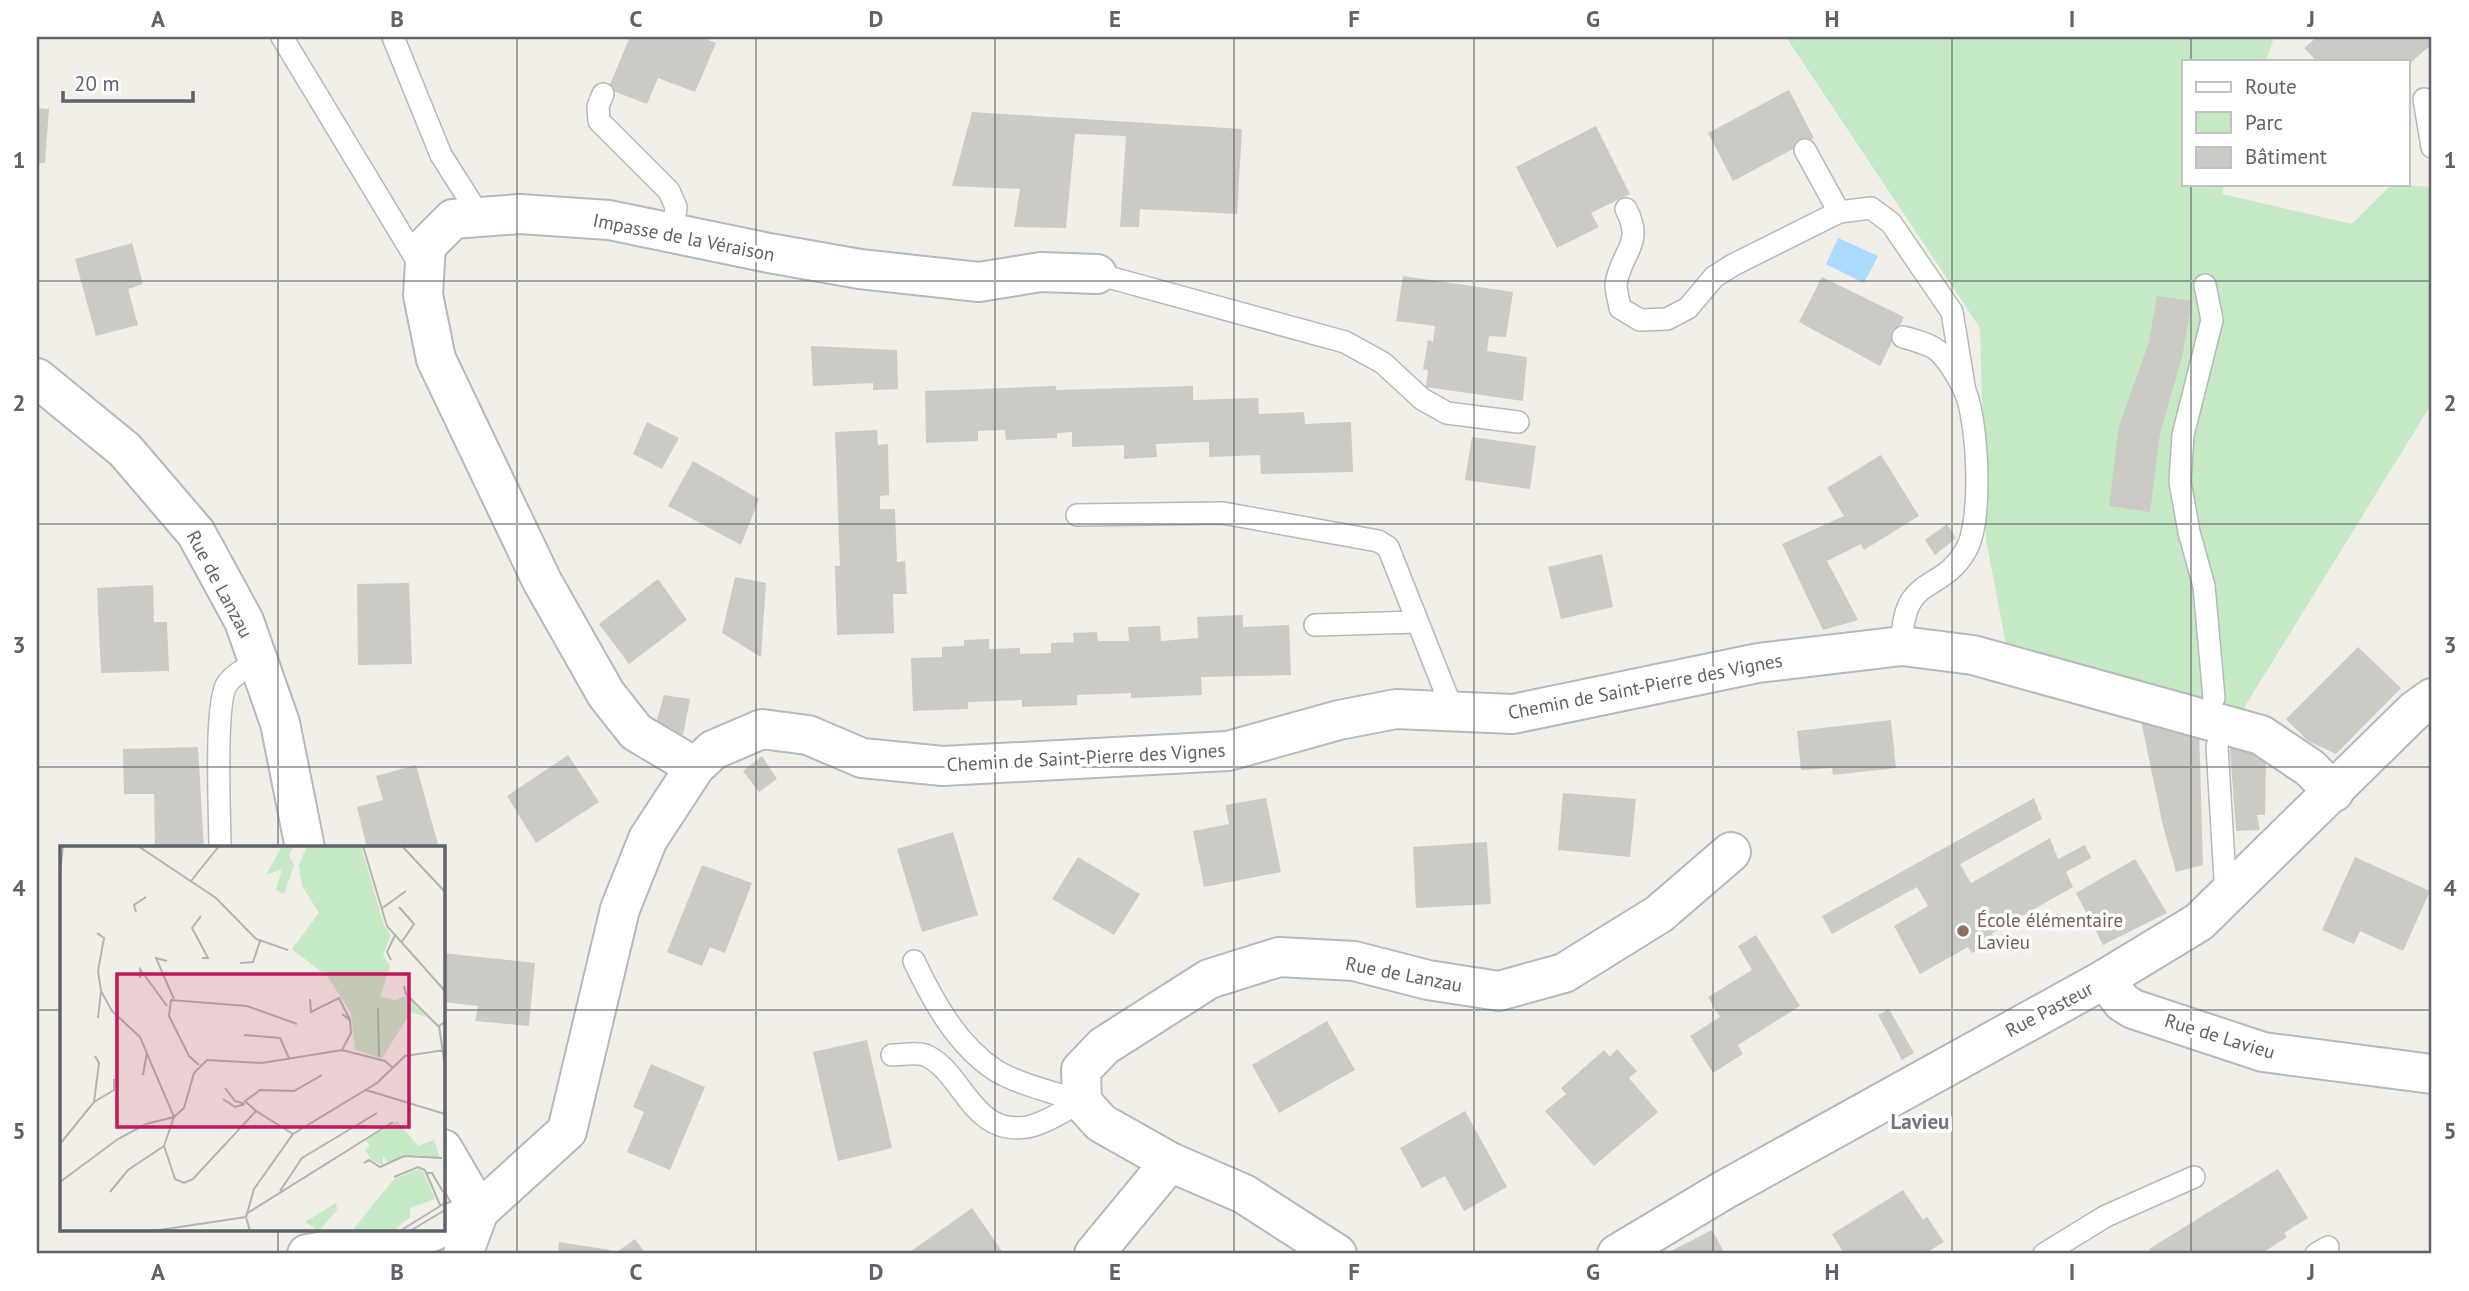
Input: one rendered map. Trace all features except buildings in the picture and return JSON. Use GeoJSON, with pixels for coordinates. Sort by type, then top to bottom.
{"type":"FeatureCollection","features":[{"type":"Feature","properties":{"kind":"street","name":"Impasse de la Véraison"},"geometry":{"type":"LineString","coordinates":[[695,767],[636,732],[606,694],[542,581],[436,359],[423,295],[426,246],[453,219],[520,214],[609,219],[847,267],[979,282],[1041,272],[1097,274]]}},
{"type":"Feature","properties":{"kind":"street","name":"Rue de Lanzau"},"geometry":{"type":"LineString","coordinates":[[37,377],[125,450],[196,533],[244,621],[279,723],[305,846]]}},
{"type":"Feature","properties":{"kind":"street","name":"Chemin de Saint-Pierre des Vignes"},"geometry":{"type":"LineString","coordinates":[[444,1227],[479,1211],[567,1131],[621,909],[648,839],[695,767],[713,750],[762,729],[808,735],[862,758],[943,766],[1228,751],[1339,720],[1396,709],[1513,714],[1758,663],[1902,646],[1973,655],[2261,735],[2310,768],[2334,792]]}},
{"type":"Feature","properties":{"kind":"street","name":"Rue Pasteur"},"geometry":{"type":"LineString","coordinates":[[1617,1254],[1724,1190],[2105,979],[2199,922],[2414,711],[2432,698]]}},
{"type":"Feature","properties":{"kind":"street","name":"Rue de Lanzau"},"geometry":{"type":"LineString","coordinates":[[1082,1102],[1081,1070],[1104,1046],[1209,979],[1279,957],[1354,961],[1428,980],[1499,991],[1564,973],[1659,914],[1731,852]]}},
{"type":"Feature","properties":{"kind":"street","name":"Rue de Lavieu"},"geometry":{"type":"LineString","coordinates":[[2105,979],[2122,1002],[2133,1009],[2263,1052],[2432,1074]]}},
{"type":"Feature","properties":{"kind":"street"},"geometry":{"type":"LineString","coordinates":[[1082,1102],[1101,1123],[1170,1162],[1244,1194],[1337,1254]]}},
{"type":"Feature","properties":{"kind":"street"},"geometry":{"type":"LineString","coordinates":[[444,1151],[479,1211],[464,1254]]}},
{"type":"Feature","properties":{"kind":"street"},"geometry":{"type":"LineString","coordinates":[[1094,1254],[1170,1162]]}},
{"type":"Feature","properties":{"kind":"street"},"geometry":{"type":"LineString","coordinates":[[307,1254],[431,1232]]}},
{"type":"Feature","properties":{"kind":"lane"},"geometry":{"type":"LineString","coordinates":[[282,37],[424,272]]}},
{"type":"Feature","properties":{"kind":"lane"},"geometry":{"type":"LineString","coordinates":[[393,37],[441,155],[479,215]]}},
{"type":"Feature","properties":{"kind":"lane"},"geometry":{"type":"LineString","coordinates":[[603,94],[598,106],[599,121],[669,191],[676,206],[673,231]]}},
{"type":"Feature","properties":{"kind":"lane"},"geometry":{"type":"LineString","coordinates":[[2424,99],[2432,147]]}},
{"type":"Feature","properties":{"kind":"lane"},"geometry":{"type":"LineString","coordinates":[[1805,150],[1839,212]]}},
{"type":"Feature","properties":{"kind":"lane"},"geometry":{"type":"LineString","coordinates":[[1626,209],[1635,226],[1633,242],[1616,285],[1620,308],[1640,320],[1667,319],[1688,308],[1714,277],[1839,212],[1871,208],[1891,223],[1952,312],[1976,453],[1974,529],[1966,550],[1956,562],[1913,596],[1902,618],[1902,646]]}},
{"type":"Feature","properties":{"kind":"lane"},"geometry":{"type":"LineString","coordinates":[[1097,274],[1345,342],[1383,363],[1422,399],[1447,413],[1518,422]]}},
{"type":"Feature","properties":{"kind":"lane"},"geometry":{"type":"LineString","coordinates":[[2205,285],[2212,320],[2183,435],[2180,482],[2189,531],[2204,586],[2214,698]]}},
{"type":"Feature","properties":{"kind":"lane"},"geometry":{"type":"LineString","coordinates":[[1903,337],[1937,349],[1965,392]]}},
{"type":"Feature","properties":{"kind":"lane"},"geometry":{"type":"LineString","coordinates":[[1077,515],[1223,513],[1378,541],[1388,547],[1453,711]]}},
{"type":"Feature","properties":{"kind":"lane"},"geometry":{"type":"LineString","coordinates":[[1315,625],[1417,622]]}},
{"type":"Feature","properties":{"kind":"lane"},"geometry":{"type":"LineString","coordinates":[[220,846],[219,750],[225,687],[235,675],[258,662]]}},
{"type":"Feature","properties":{"kind":"lane"},"geometry":{"type":"LineString","coordinates":[[2217,746],[2226,896]]}},
{"type":"Feature","properties":{"kind":"lane"},"geometry":{"type":"LineString","coordinates":[[914,961],[932,998],[949,1023],[972,1050],[996,1071],[1082,1102]]}},
{"type":"Feature","properties":{"kind":"lane"},"geometry":{"type":"LineString","coordinates":[[892,1055],[922,1054],[939,1063],[971,1106],[999,1124],[1027,1127],[1082,1102]]}},
{"type":"Feature","properties":{"kind":"lane"},"geometry":{"type":"LineString","coordinates":[[2044,1254],[2106,1216],[2194,1177]]}},
{"type":"Feature","properties":{"kind":"green space"},"geometry":{"type":"Polygon","coordinates":[[[1786,37],[2274,37],[2266,60],[2182,60],[2182,186],[2224,186],[2222,194],[2352,224],[2390,186],[2432,187],[2432,403],[2242,711],[2006,644],[1986,540],[1980,328],[1786,37]]]}},
{"type":"Feature","properties":{"kind":"water"},"geometry":{"type":"Polygon","coordinates":[[[1838,238],[1878,256],[1864,283],[1826,264],[1838,238]]]}},
{"type":"Feature","properties":{"kind":"place","name":"École élémentaire Lavieu"},"geometry":{"type":"Point","coordinates":[1963,931]}},
{"type":"Feature","properties":{"kind":"district","name":"Lavieu"},"geometry":{"type":"Point","coordinates":[1920,1121]}}]}
